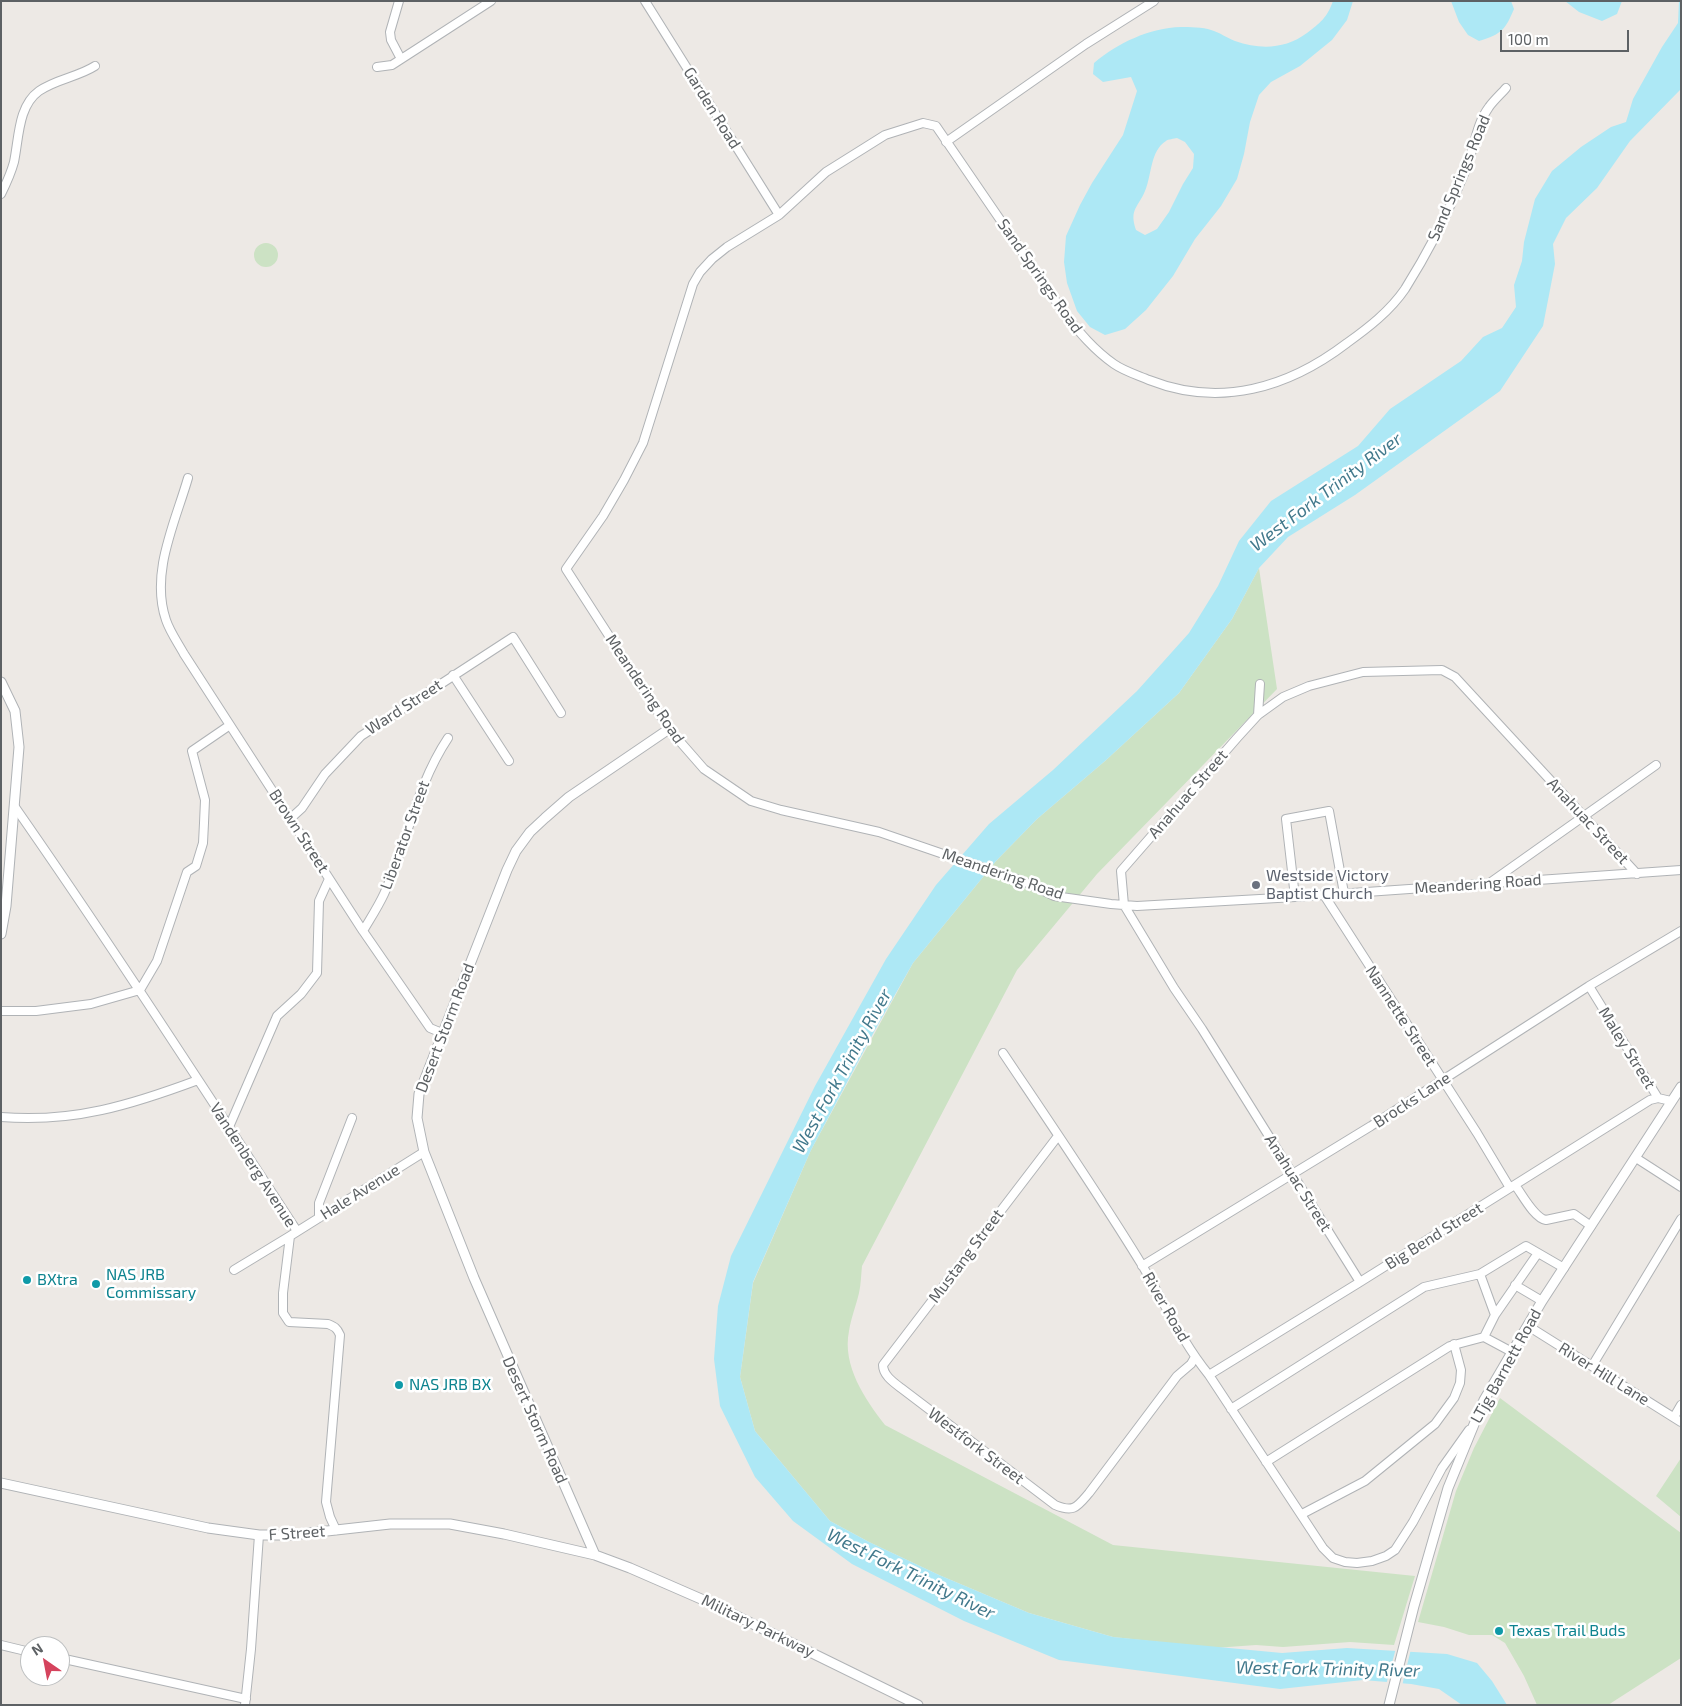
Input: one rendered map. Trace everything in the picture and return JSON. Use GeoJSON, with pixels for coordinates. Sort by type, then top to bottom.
{"type":"FeatureCollection","features":[{"type":"Feature","properties":{"kind":"street"},"geometry":{"type":"LineString","coordinates":[[399,1],[390,32],[391,40],[401,59]]}},
{"type":"Feature","properties":{"kind":"street"},"geometry":{"type":"LineString","coordinates":[[377,67],[392,65],[491,1]]}},
{"type":"Feature","properties":{"kind":"street","name":"Garden Road"},"geometry":{"type":"LineString","coordinates":[[645,1],[779,215]]}},
{"type":"Feature","properties":{"kind":"street"},"geometry":{"type":"LineString","coordinates":[[946,142],[1086,44],[1154,1]]}},
{"type":"Feature","properties":{"kind":"street"},"geometry":{"type":"LineString","coordinates":[[1,194],[13,164],[24,110],[31,98],[50,85],[96,66]]}},
{"type":"Feature","properties":{"kind":"street","name":"Sand Springs Road"},"geometry":{"type":"LineString","coordinates":[[566,569],[603,516],[643,443],[693,284],[700,272],[727,247],[779,215],[826,172],[885,135],[923,124],[936,126],[1064,313],[1084,338],[1115,365],[1131,373],[1157,383],[1184,390],[1213,394],[1267,386],[1306,371],[1326,360],[1370,326],[1388,309],[1403,291],[1437,235],[1467,167],[1475,135],[1488,108],[1506,88]]}},
{"type":"Feature","properties":{"kind":"street","name":"Brown Street"},"geometry":{"type":"LineString","coordinates":[[188,478],[160,576],[166,620],[184,654],[363,931],[430,1028],[442,1033]]}},
{"type":"Feature","properties":{"kind":"street","name":"Meandering Road"},"geometry":{"type":"LineString","coordinates":[[566,569],[669,729],[704,769],[751,801],[781,810],[879,832],[1025,882],[1054,896],[1137,906],[1681,870]]}},
{"type":"Feature","properties":{"kind":"street"},"geometry":{"type":"LineString","coordinates":[[453,675],[512,637],[562,713]]}},
{"type":"Feature","properties":{"kind":"street","name":"Anahuac Street"},"geometry":{"type":"LineString","coordinates":[[1360,1282],[1207,1037],[1170,982],[1124,905],[1120,871],[1258,715],[1283,697],[1308,686],[1363,672],[1442,670],[1455,677],[1637,874]]}},
{"type":"Feature","properties":{"kind":"street","name":"Ward Street"},"geometry":{"type":"LineString","coordinates":[[291,818],[302,808],[325,774],[361,736],[453,675],[509,761]]}},
{"type":"Feature","properties":{"kind":"street"},"geometry":{"type":"LineString","coordinates":[[1,682],[15,711],[19,747],[15,807],[1,934]]}},
{"type":"Feature","properties":{"kind":"street"},"geometry":{"type":"LineString","coordinates":[[1258,715],[1260,684]]}},
{"type":"Feature","properties":{"kind":"street"},"geometry":{"type":"LineString","coordinates":[[1,1011],[36,1011],[91,1004],[140,990],[157,961],[187,872],[196,866],[204,843],[205,800],[192,750],[230,725]]}},
{"type":"Feature","properties":{"kind":"street","name":"Desert Storm Road"},"geometry":{"type":"LineString","coordinates":[[595,1555],[489,1312],[424,1152],[417,1118],[419,1094],[516,851],[530,832],[569,797],[669,729]]}},
{"type":"Feature","properties":{"kind":"street","name":"Liberator Street"},"geometry":{"type":"LineString","coordinates":[[363,931],[384,895],[425,779],[448,738]]}},
{"type":"Feature","properties":{"kind":"street"},"geometry":{"type":"LineString","coordinates":[[1489,883],[1656,765]]}},
{"type":"Feature","properties":{"kind":"street","name":"Vandenberg Avenue"},"geometry":{"type":"LineString","coordinates":[[15,807],[140,990],[297,1231],[290,1236],[283,1293],[283,1313],[289,1322],[328,1324],[337,1328],[340,1335],[326,1502],[336,1530]]}},
{"type":"Feature","properties":{"kind":"street"},"geometry":{"type":"LineString","coordinates":[[1295,897],[1286,819],[1329,812],[1344,893]]}},
{"type":"Feature","properties":{"kind":"street"},"geometry":{"type":"LineString","coordinates":[[229,1127],[276,1016],[301,994],[317,973],[319,901],[329,880]]}},
{"type":"Feature","properties":{"kind":"street","name":"Nannette Street"},"geometry":{"type":"LineString","coordinates":[[1324,895],[1513,1186],[1541,1219],[1546,1220],[1574,1214],[1591,1226]]}},
{"type":"Feature","properties":{"kind":"street","name":"Brocks Lane"},"geometry":{"type":"LineString","coordinates":[[1142,1266],[1293,1174],[1589,986],[1681,931]]}},
{"type":"Feature","properties":{"kind":"street","name":"Maley Street"},"geometry":{"type":"LineString","coordinates":[[1589,986],[1658,1098],[1671,1101]]}},
{"type":"Feature","properties":{"kind":"street","name":"River Road"},"geometry":{"type":"LineString","coordinates":[[1003,1053],[1142,1266],[1195,1358],[1209,1375],[1323,1548],[1333,1558],[1357,1563],[1372,1561],[1386,1556],[1395,1550],[1413,1522],[1442,1468],[1473,1424]]}},
{"type":"Feature","properties":{"kind":"street"},"geometry":{"type":"LineString","coordinates":[[1,1117],[49,1118],[114,1108],[137,1102],[198,1080]]}},
{"type":"Feature","properties":{"kind":"street","name":"LTjg Barnett Road"},"geometry":{"type":"LineString","coordinates":[[1389,1705],[1414,1606],[1448,1488],[1484,1400],[1542,1302],[1681,1086]]}},
{"type":"Feature","properties":{"kind":"street","name":"Big Bend Street"},"geometry":{"type":"LineString","coordinates":[[1209,1375],[1650,1100],[1658,1098]]}},
{"type":"Feature","properties":{"kind":"street"},"geometry":{"type":"LineString","coordinates":[[319,1218],[319,1203],[352,1118]]}},
{"type":"Feature","properties":{"kind":"street","name":"Mustang Street"},"geometry":{"type":"LineString","coordinates":[[889,1377],[883,1365],[1058,1136]]}},
{"type":"Feature","properties":{"kind":"street","name":"Hale Avenue"},"geometry":{"type":"LineString","coordinates":[[297,1231],[424,1152]]}},
{"type":"Feature","properties":{"kind":"street"},"geometry":{"type":"LineString","coordinates":[[1636,1158],[1681,1187]]}},
{"type":"Feature","properties":{"kind":"street"},"geometry":{"type":"LineString","coordinates":[[1592,1366],[1681,1219]]}},
{"type":"Feature","properties":{"kind":"street"},"geometry":{"type":"LineString","coordinates":[[234,1270],[290,1236]]}},
{"type":"Feature","properties":{"kind":"street"},"geometry":{"type":"LineString","coordinates":[[1231,1409],[1424,1287],[1480,1274],[1526,1246],[1564,1268]]}},
{"type":"Feature","properties":{"kind":"street"},"geometry":{"type":"LineString","coordinates":[[1484,1337],[1515,1285],[1538,1253]]}},
{"type":"Feature","properties":{"kind":"street"},"geometry":{"type":"LineString","coordinates":[[1480,1274],[1496,1315]]}},
{"type":"Feature","properties":{"kind":"street"},"geometry":{"type":"LineString","coordinates":[[1515,1285],[1542,1302]]}},
{"type":"Feature","properties":{"kind":"street","name":"River Hill Lane"},"geometry":{"type":"LineString","coordinates":[[1528,1326],[1677,1419]]}},
{"type":"Feature","properties":{"kind":"street"},"geometry":{"type":"LineString","coordinates":[[1266,1462],[1454,1344],[1484,1337],[1512,1352]]}},
{"type":"Feature","properties":{"kind":"street"},"geometry":{"type":"LineString","coordinates":[[1302,1514],[1365,1481],[1435,1424],[1454,1398],[1460,1383],[1462,1370],[1454,1344]]}},
{"type":"Feature","properties":{"kind":"street","name":"Westfork Street"},"geometry":{"type":"LineString","coordinates":[[889,1377],[900,1388],[1055,1506],[1067,1510],[1082,1502],[1177,1376],[1195,1358]]}},
{"type":"Feature","properties":{"kind":"street"},"geometry":{"type":"LineString","coordinates":[[1677,1419],[1681,1405]]}},
{"type":"Feature","properties":{"kind":"street","name":"F Street"},"geometry":{"type":"LineString","coordinates":[[1,1483],[208,1528],[259,1535],[291,1535],[390,1524],[450,1524],[504,1534],[595,1555]]}},
{"type":"Feature","properties":{"kind":"street"},"geometry":{"type":"LineString","coordinates":[[70,1660],[246,1702],[259,1535]]}},
{"type":"Feature","properties":{"kind":"street","name":"Military Parkway"},"geometry":{"type":"LineString","coordinates":[[595,1555],[708,1602],[918,1705]]}},
{"type":"Feature","properties":{"kind":"street"},"geometry":{"type":"LineString","coordinates":[[1,1646],[20,1650]]}},
{"type":"Feature","properties":{"kind":"green space"},"geometry":{"type":"Polygon","coordinates":[[[266,243],[275,246],[278,255],[275,264],[266,267],[257,264],[254,255],[257,246],[266,243]]]}},
{"type":"Feature","properties":{"kind":"green space"},"geometry":{"type":"Polygon","coordinates":[[[1259,568],[1277,689],[1097,874],[1017,970],[862,1266],[859,1293],[849,1331],[849,1357],[852,1369],[863,1393],[885,1425],[1113,1545],[1415,1576],[1394,1645],[1350,1642],[1283,1647],[1256,1645],[1214,1648],[1113,1637],[1029,1613],[939,1575],[869,1542],[830,1521],[755,1431],[740,1377],[753,1283],[811,1150],[913,963],[996,861],[1037,819],[1105,761],[1179,693],[1232,619],[1259,568]]]}},
{"type":"Feature","properties":{"kind":"green space"},"geometry":{"type":"Polygon","coordinates":[[[1500,1398],[1681,1533],[1681,1658],[1608,1705],[1537,1705],[1524,1676],[1505,1643],[1492,1635],[1469,1635],[1444,1627],[1418,1622],[1456,1491],[1474,1448],[1500,1398]]]}},
{"type":"Feature","properties":{"kind":"green space"},"geometry":{"type":"Polygon","coordinates":[[[1681,1458],[1681,1517],[1656,1496],[1681,1458]]]}},
{"type":"Feature","properties":{"kind":"water"},"geometry":{"type":"Polygon","coordinates":[[[1333,1],[1353,1],[1347,20],[1332,40],[1300,66],[1271,82],[1259,95],[1250,122],[1237,179],[1221,206],[1195,239],[1173,276],[1146,310],[1125,329],[1105,335],[1090,327],[1077,311],[1067,283],[1064,262],[1066,236],[1092,183],[1123,135],[1137,91],[1131,77],[1103,82],[1093,74],[1094,63],[1113,49],[1134,38],[1169,28],[1204,28],[1232,40],[1254,46],[1281,45],[1299,38],[1323,20],[1333,1]],[[1177,138],[1167,140],[1161,145],[1154,157],[1145,191],[1135,209],[1133,217],[1136,230],[1145,235],[1157,229],[1169,212],[1193,168],[1194,154],[1185,142],[1177,138]]]}},
{"type":"Feature","properties":{"kind":"water"},"geometry":{"type":"Polygon","coordinates":[[[1451,1],[1511,1],[1514,9],[1502,30],[1493,36],[1479,41],[1468,35],[1459,22],[1451,1]]]}},
{"type":"Feature","properties":{"kind":"water"},"geometry":{"type":"Polygon","coordinates":[[[1565,1],[1622,1],[1617,14],[1602,21],[1579,12],[1565,1]]]}},
{"type":"Feature","properties":{"kind":"water","name":"West Fork Trinity River"},"geometry":{"type":"Polygon","coordinates":[[[1679,1],[1681,1],[1680,90],[1630,141],[1597,188],[1566,218],[1553,244],[1555,264],[1543,326],[1500,391],[1355,495],[1288,537],[1259,568],[1232,619],[1179,693],[1105,761],[1037,819],[996,861],[913,963],[811,1150],[753,1282],[740,1377],[755,1431],[830,1521],[869,1542],[939,1575],[1029,1613],[1113,1637],[1282,1653],[1347,1648],[1447,1654],[1477,1663],[1492,1681],[1507,1705],[1462,1705],[1439,1689],[1411,1684],[1363,1680],[1280,1689],[1059,1660],[964,1621],[852,1564],[793,1521],[755,1477],[720,1406],[714,1359],[718,1306],[731,1256],[815,1086],[886,959],[936,885],[989,824],[1053,770],[1137,691],[1189,633],[1218,586],[1239,541],[1271,501],[1358,446],[1390,409],[1461,361],[1483,337],[1502,328],[1516,307],[1514,285],[1522,261],[1524,242],[1535,199],[1552,171],[1581,147],[1611,127],[1626,122],[1633,99],[1662,47],[1678,23],[1679,1]]]}},
{"type":"Feature","properties":{"kind":"pier"},"geometry":{"type":"Polygon","coordinates":[[[1396,1648],[1411,1649],[1402,1686],[1386,1685],[1396,1648]]]}},
{"type":"Feature","properties":{"kind":"place","name":"Westside Victory Baptist Church"},"geometry":{"type":"Point","coordinates":[1256,885]}},
{"type":"Feature","properties":{"kind":"place","name":"BXtra"},"geometry":{"type":"Point","coordinates":[27,1280]}},
{"type":"Feature","properties":{"kind":"place","name":"NAS JRB Commissary"},"geometry":{"type":"Point","coordinates":[96,1284]}},
{"type":"Feature","properties":{"kind":"place","name":"NAS JRB BX"},"geometry":{"type":"Point","coordinates":[399,1385]}},
{"type":"Feature","properties":{"kind":"place","name":"Texas Trail Buds"},"geometry":{"type":"Point","coordinates":[1499,1631]}}]}
